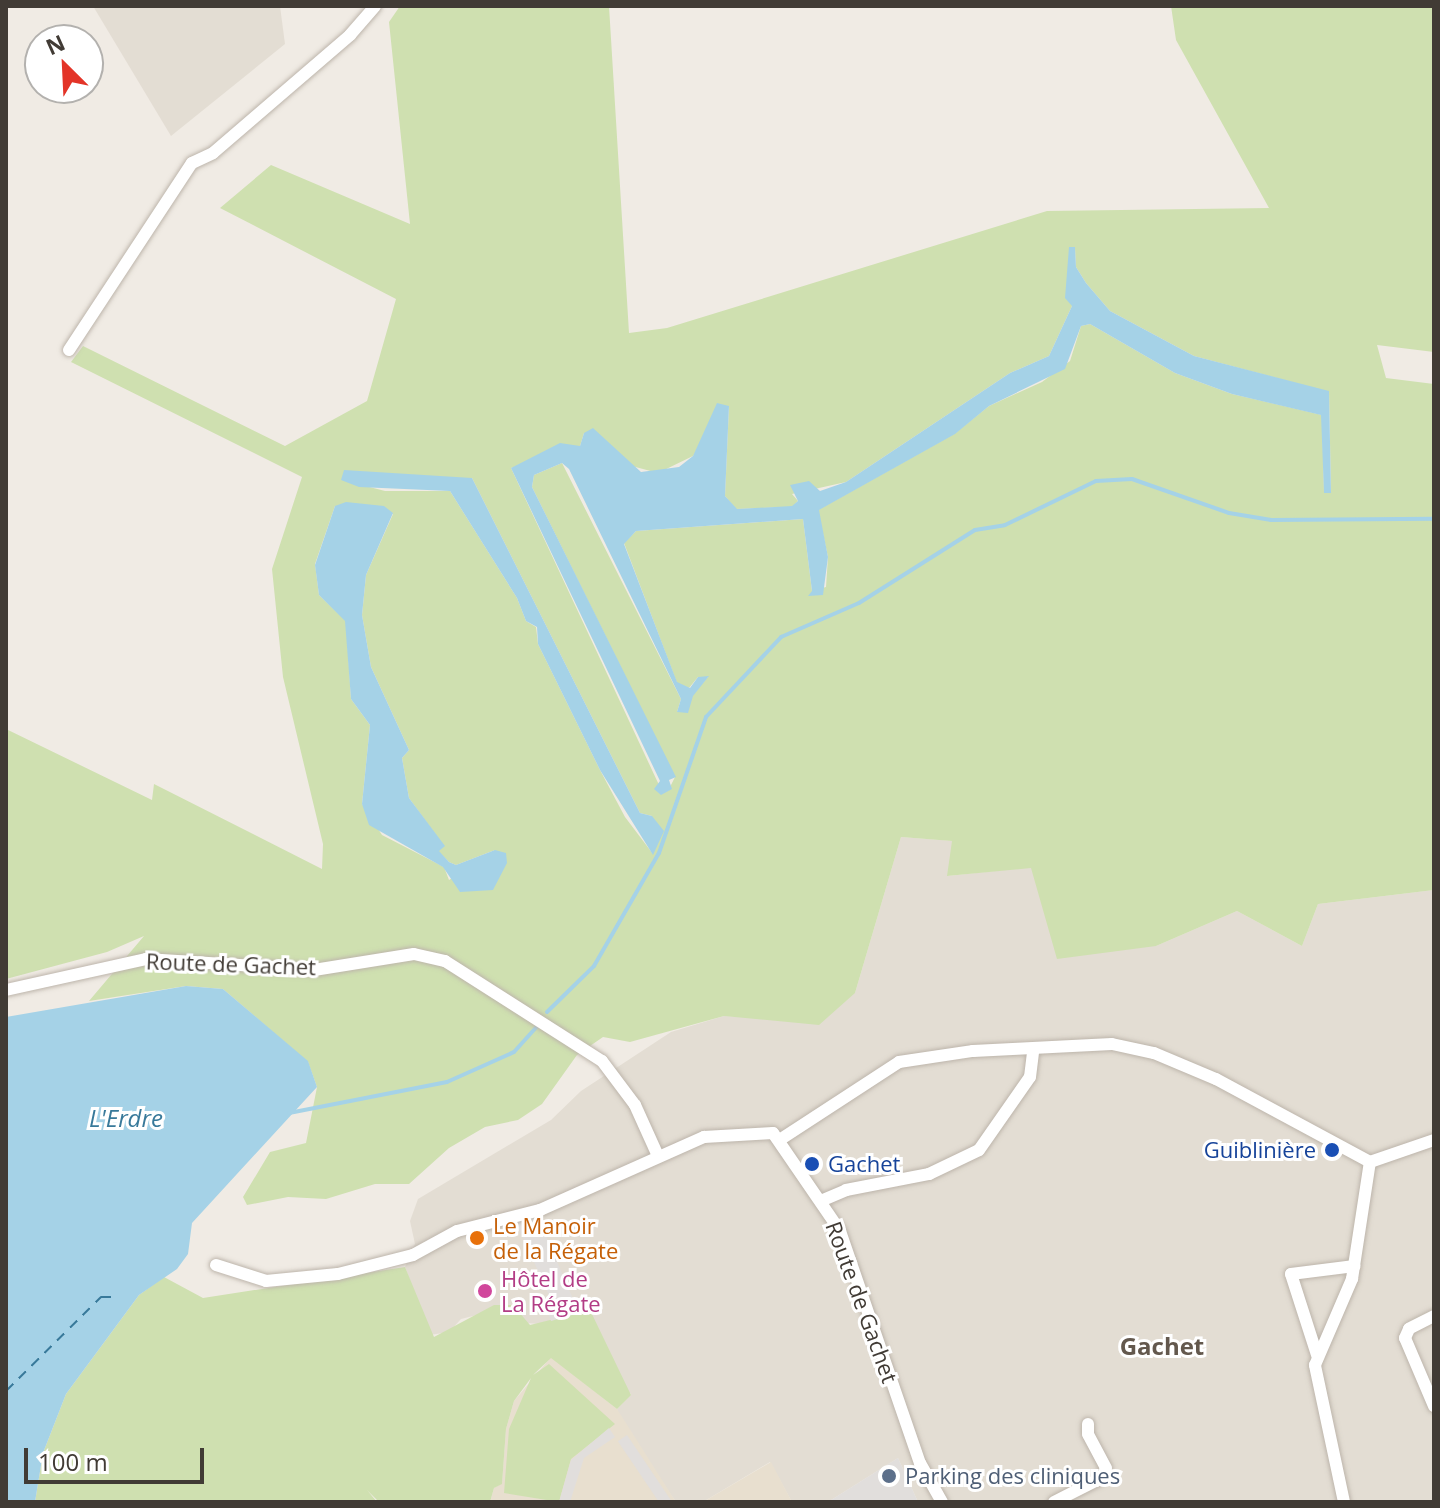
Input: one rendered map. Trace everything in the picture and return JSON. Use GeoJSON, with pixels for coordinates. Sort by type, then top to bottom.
{"type":"FeatureCollection","features":[{"type":"Feature","properties":{"kind":"street"},"geometry":{"type":"LineString","coordinates":[[69,350],[192,163],[213,153],[350,35],[375,6]]}},
{"type":"Feature","properties":{"kind":"street","name":"Route de Gachet"},"geometry":{"type":"LineString","coordinates":[[6,990],[146,959],[314,970],[414,954],[445,961],[542,1020],[615,1073],[658,1156]]}},
{"type":"Feature","properties":{"kind":"street"},"geometry":{"type":"LineString","coordinates":[[216,1265],[266,1281],[338,1274],[413,1255],[457,1231],[540,1210],[658,1156],[718,1133],[766,1132],[781,1139],[874,1073],[899,1062],[959,1052],[1033,1051],[1112,1044],[1154,1053],[1216,1079],[1370,1162],[1434,1140]]}},
{"type":"Feature","properties":{"kind":"street"},"geometry":{"type":"LineString","coordinates":[[823,1200],[846,1190],[929,1174],[979,1150],[1030,1077],[1033,1051]]}},
{"type":"Feature","properties":{"kind":"street","name":"Route de Gachet"},"geometry":{"type":"LineString","coordinates":[[781,1139],[823,1200],[840,1231],[920,1463],[942,1502]]}},
{"type":"Feature","properties":{"kind":"street"},"geometry":{"type":"LineString","coordinates":[[1317,1355],[1354,1266],[1370,1162]]}},
{"type":"Feature","properties":{"kind":"street"},"geometry":{"type":"LineString","coordinates":[[1344,1502],[1322,1415],[1317,1355],[1291,1274],[1354,1266]]}},
{"type":"Feature","properties":{"kind":"street"},"geometry":{"type":"LineString","coordinates":[[1434,1316],[1409,1329],[1405,1338],[1434,1406]]}},
{"type":"Feature","properties":{"kind":"street"},"geometry":{"type":"LineString","coordinates":[[1054,1502],[1103,1477],[1106,1468],[1088,1434],[1088,1424]]}},
{"type":"Feature","properties":{"kind":"shaded area"},"geometry":{"type":"Polygon","coordinates":[[[93,6],[280,6],[285,44],[171,136],[93,6]]]}},
{"type":"Feature","properties":{"kind":"shaded area"},"geometry":{"type":"Polygon","coordinates":[[[901,837],[953,841],[948,876],[1031,867],[1156,946],[1237,911],[1302,946],[1318,904],[1434,890],[1434,1502],[918,1502],[898,1458],[828,1502],[792,1502],[770,1462],[703,1502],[676,1502],[620,1421],[617,1409],[631,1394],[540,1324],[525,1323],[513,1306],[461,1319],[449,1332],[430,1335],[405,1267],[415,1244],[410,1221],[418,1199],[551,1120],[581,1091],[671,1032],[724,1016],[752,1017],[855,993],[901,837]]]}},
{"type":"Feature","properties":{"kind":"shaded area"},"geometry":{"type":"Polygon","coordinates":[[[538,1217],[579,1313],[551,1321],[545,1305],[552,1302],[516,1222],[538,1217]]]}},
{"type":"Feature","properties":{"kind":"shaded area"},"geometry":{"type":"Polygon","coordinates":[[[551,1357],[617,1409],[676,1502],[490,1502],[494,1488],[502,1483],[506,1429],[514,1401],[551,1357]]]}},
{"type":"Feature","properties":{"kind":"shaded area"},"geometry":{"type":"Polygon","coordinates":[[[609,1428],[615,1437],[584,1458],[570,1502],[559,1502],[571,1460],[609,1428]]]}},
{"type":"Feature","properties":{"kind":"shaded area"},"geometry":{"type":"Polygon","coordinates":[[[627,1435],[672,1502],[659,1502],[618,1441],[627,1435]]]}},
{"type":"Feature","properties":{"kind":"shaded area","name":"Parking des cliniques"},"geometry":{"type":"Polygon","coordinates":[[[898,1458],[918,1502],[828,1502],[898,1458]]]}},
{"type":"Feature","properties":{"kind":"shaded area"},"geometry":{"type":"Polygon","coordinates":[[[771,1462],[792,1502],[703,1502],[771,1462]]]}},
{"type":"Feature","properties":{"kind":"green space"},"geometry":{"type":"Polygon","coordinates":[[[400,6],[609,6],[629,333],[667,328],[1047,211],[1269,208],[1176,40],[1171,6],[1434,6],[1434,352],[1377,345],[1386,378],[1434,384],[1434,890],[1318,904],[1302,946],[1237,911],[1156,946],[1057,959],[1031,868],[947,876],[952,841],[901,837],[855,993],[819,1025],[724,1016],[630,1042],[603,1037],[577,1055],[542,1104],[518,1120],[485,1127],[449,1148],[409,1184],[375,1184],[326,1199],[288,1197],[247,1205],[243,1197],[270,1152],[306,1143],[317,1087],[308,1062],[223,989],[186,986],[89,1001],[144,936],[107,952],[6,979],[6,729],[152,800],[154,784],[322,869],[323,844],[283,677],[272,569],[302,477],[71,362],[83,346],[285,446],[367,401],[396,299],[220,208],[271,165],[410,224],[389,22],[400,6]],[[1069,247],[1072,306],[1049,356],[1010,373],[846,482],[792,494],[798,501],[792,507],[736,509],[725,496],[729,406],[693,456],[658,473],[628,465],[597,433],[584,433],[580,446],[511,468],[659,785],[668,791],[675,777],[532,487],[534,475],[562,463],[681,699],[677,712],[708,677],[698,677],[689,688],[677,683],[624,543],[636,531],[803,519],[812,591],[826,587],[828,557],[818,510],[954,434],[989,406],[1042,382],[1070,361],[1081,326],[1090,324],[1175,373],[1232,394],[1322,415],[1324,492],[1331,493],[1329,392],[1194,356],[1110,311],[1086,283],[1076,267],[1075,248],[1069,247]],[[472,478],[354,483],[385,491],[450,491],[517,598],[526,621],[536,627],[538,644],[600,770],[625,817],[653,854],[652,816],[640,813],[472,478]],[[335,506],[315,564],[319,595],[346,621],[351,699],[370,725],[362,804],[382,835],[444,867],[449,880],[495,850],[456,865],[449,862],[438,851],[444,846],[409,798],[402,758],[409,750],[371,667],[362,615],[366,575],[393,514],[335,506]]]}},
{"type":"Feature","properties":{"kind":"green space"},"geometry":{"type":"Polygon","coordinates":[[[405,1267],[434,1337],[494,1305],[513,1305],[530,1325],[590,1310],[631,1395],[617,1409],[551,1358],[533,1375],[549,1364],[615,1424],[571,1459],[559,1502],[504,1493],[509,1429],[531,1378],[514,1401],[506,1429],[502,1484],[494,1488],[490,1502],[379,1502],[367,1490],[377,1502],[35,1502],[43,1453],[66,1394],[139,1295],[164,1277],[203,1298],[405,1267]]]}},
{"type":"Feature","properties":{"kind":"water"},"geometry":{"type":"Polygon","coordinates":[[[1069,247],[1075,247],[1076,267],[1086,283],[1110,311],[1194,356],[1329,391],[1331,493],[1324,493],[1321,415],[1232,394],[1175,373],[1090,324],[1081,326],[1065,369],[989,406],[955,434],[819,510],[828,557],[823,595],[808,596],[812,591],[803,519],[636,531],[624,544],[677,682],[690,688],[698,677],[709,676],[693,696],[688,713],[677,712],[681,699],[569,469],[562,463],[534,475],[532,487],[676,777],[669,780],[672,789],[661,795],[654,789],[660,781],[511,468],[560,443],[580,446],[584,433],[593,428],[641,472],[679,467],[693,456],[717,403],[729,406],[725,496],[737,509],[792,506],[798,501],[790,485],[809,481],[820,491],[846,482],[1010,373],[1049,356],[1072,306],[1065,298],[1069,247]]]}},
{"type":"Feature","properties":{"kind":"water"},"geometry":{"type":"Polygon","coordinates":[[[344,470],[472,478],[640,813],[652,816],[664,831],[653,855],[600,770],[538,644],[537,627],[526,621],[517,598],[450,491],[359,487],[341,480],[344,470]]]}},
{"type":"Feature","properties":{"kind":"water"},"geometry":{"type":"Polygon","coordinates":[[[346,502],[384,506],[393,513],[366,575],[362,615],[371,667],[409,750],[402,758],[409,798],[445,846],[439,851],[449,862],[456,865],[495,850],[506,853],[507,863],[493,890],[460,892],[443,867],[369,825],[362,804],[370,725],[351,699],[345,621],[319,595],[315,565],[335,506],[346,502]]]}},
{"type":"Feature","properties":{"kind":"water","name":"L'Erdre"},"geometry":{"type":"Polygon","coordinates":[[[186,986],[223,989],[308,1061],[317,1087],[192,1223],[188,1254],[177,1269],[139,1295],[66,1394],[43,1453],[35,1502],[6,1502],[6,1017],[186,986]]]}},
{"type":"Feature","properties":{"kind":"waterway"},"geometry":{"type":"LineString","coordinates":[[547,1012],[594,966],[659,853],[706,717],[781,637],[859,603],[975,530],[1005,525],[1096,481],[1132,479],[1229,513],[1271,520],[1434,519]]}},
{"type":"Feature","properties":{"kind":"waterway"},"geometry":{"type":"LineString","coordinates":[[289,1113],[447,1082],[514,1052],[538,1025]]}},
{"type":"Feature","properties":{"kind":"ferry route"},"geometry":{"type":"LineString","coordinates":[[6,1391],[101,1297],[116,1297]]}},
{"type":"Feature","properties":{"kind":"place","name":"Guiblinière"},"geometry":{"type":"Point","coordinates":[1332,1150]}},
{"type":"Feature","properties":{"kind":"place","name":"Gachet"},"geometry":{"type":"Point","coordinates":[812,1164]}},
{"type":"Feature","properties":{"kind":"place","name":"Le Manoir de la Régate"},"geometry":{"type":"Point","coordinates":[477,1238]}},
{"type":"Feature","properties":{"kind":"place","name":"Hôtel de La Régate"},"geometry":{"type":"Point","coordinates":[485,1291]}},
{"type":"Feature","properties":{"kind":"place","name":"Parking des cliniques"},"geometry":{"type":"Point","coordinates":[889,1476]}},
{"type":"Feature","properties":{"kind":"district","name":"Gachet"},"geometry":{"type":"Point","coordinates":[1162,1346]}}]}
